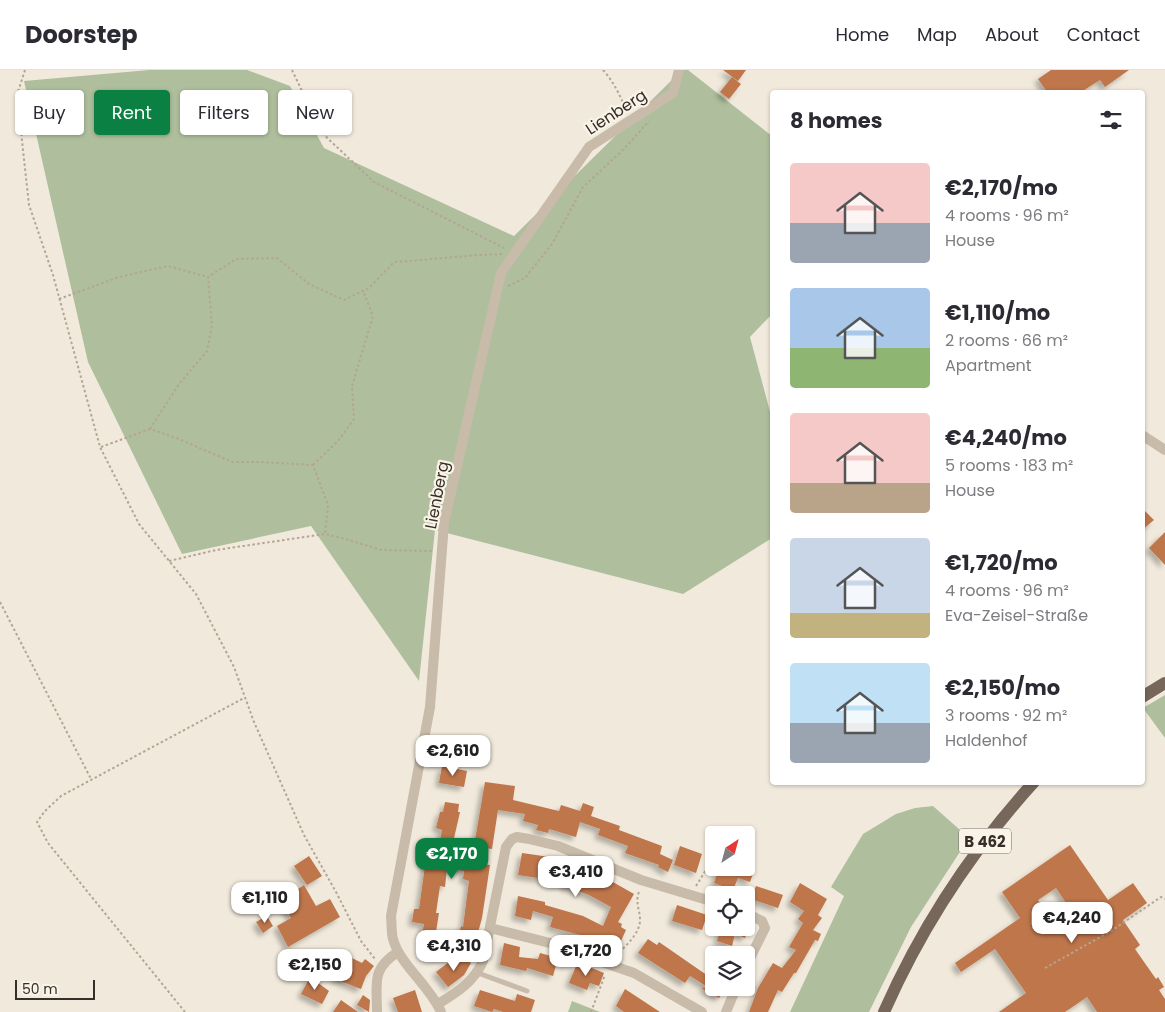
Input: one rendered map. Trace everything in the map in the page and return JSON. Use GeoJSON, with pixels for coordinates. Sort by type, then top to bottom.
{"type":"FeatureCollection","features":[{"type":"Feature","properties":{"kind":"main road"},"geometry":{"type":"LineString","coordinates":[[1145,694],[1165,683]]}},
{"type":"Feature","properties":{"kind":"main road","name":"B 462"},"geometry":{"type":"LineString","coordinates":[[884,1012],[918,943],[948,893],[978,849],[1031,785]]}},
{"type":"Feature","properties":{"kind":"street","name":"Lienberg"},"geometry":{"type":"LineString","coordinates":[[398,952],[393,939],[391,916],[430,707],[444,523],[501,273],[589,147],[673,93],[679,70]]}},
{"type":"Feature","properties":{"kind":"street"},"geometry":{"type":"LineString","coordinates":[[1145,437],[1165,450]]}},
{"type":"Feature","properties":{"kind":"street"},"geometry":{"type":"LineString","coordinates":[[377,1012],[377,978],[380,967],[398,952],[439,1008],[478,973],[483,961],[506,847],[512,839],[529,839],[558,846],[645,881],[705,899]]}},
{"type":"Feature","properties":{"kind":"street"},"geometry":{"type":"LineString","coordinates":[[755,917],[762,921],[765,928],[755,950]]}},
{"type":"Feature","properties":{"kind":"street"},"geometry":{"type":"LineString","coordinates":[[490,928],[570,948],[634,973],[702,1012]]}},
{"type":"Feature","properties":{"kind":"street"},"geometry":{"type":"LineString","coordinates":[[726,1012],[733,996]]}},
{"type":"Feature","properties":{"kind":"lane"},"geometry":{"type":"LineString","coordinates":[[478,973],[527,991]]}},
{"type":"Feature","properties":{"kind":"path"},"geometry":{"type":"LineString","coordinates":[[25,70],[18,95],[30,205],[59,299],[100,447],[139,524],[196,594],[234,667],[245,698],[304,836],[362,941],[380,967]]}},
{"type":"Feature","properties":{"kind":"path"},"geometry":{"type":"LineString","coordinates":[[292,70],[322,133],[374,182],[515,254]]}},
{"type":"Feature","properties":{"kind":"path"},"geometry":{"type":"LineString","coordinates":[[603,70],[619,93],[630,120]]}},
{"type":"Feature","properties":{"kind":"path"},"geometry":{"type":"LineString","coordinates":[[497,292],[525,278],[552,244],[583,187],[651,120]]}},
{"type":"Feature","properties":{"kind":"path"},"geometry":{"type":"LineString","coordinates":[[59,299],[119,277],[168,266],[208,277],[236,260],[277,258],[309,284],[344,300],[369,288],[394,262],[470,255],[515,254]]}},
{"type":"Feature","properties":{"kind":"path"},"geometry":{"type":"LineString","coordinates":[[100,447],[150,429],[179,384],[207,351],[212,325],[208,277]]}},
{"type":"Feature","properties":{"kind":"path"},"geometry":{"type":"LineString","coordinates":[[150,429],[179,439],[232,462],[313,465],[338,441],[354,419],[352,386],[373,316],[363,290]]}},
{"type":"Feature","properties":{"kind":"path"},"geometry":{"type":"LineString","coordinates":[[313,465],[328,505],[324,534]]}},
{"type":"Feature","properties":{"kind":"path"},"geometry":{"type":"LineString","coordinates":[[169,561],[216,550],[324,534],[381,550],[442,550]]}},
{"type":"Feature","properties":{"kind":"path"},"geometry":{"type":"LineString","coordinates":[[0,602],[91,779]]}},
{"type":"Feature","properties":{"kind":"path"},"geometry":{"type":"LineString","coordinates":[[185,1012],[48,843],[37,822],[61,796],[245,698]]}},
{"type":"Feature","properties":{"kind":"path"},"geometry":{"type":"LineString","coordinates":[[690,894],[705,871]]}},
{"type":"Feature","properties":{"kind":"path"},"geometry":{"type":"LineString","coordinates":[[591,1012],[609,964],[639,927],[637,896],[645,881]]}},
{"type":"Feature","properties":{"kind":"path"},"geometry":{"type":"LineString","coordinates":[[1045,968],[1111,931],[1161,897],[1165,899]]}},
{"type":"Feature","properties":{"kind":"green space"},"geometry":{"type":"Polygon","coordinates":[[[149,70],[247,70],[290,86],[292,90],[278,90],[278,135],[317,135],[324,148],[514,236],[682,70],[688,70],[770,134],[770,316],[750,337],[770,412],[770,539],[683,594],[435,530],[419,681],[311,526],[182,554],[88,362],[36,135],[84,135],[84,90],[26,90],[24,81],[149,70]]]}},
{"type":"Feature","properties":{"kind":"green space"},"geometry":{"type":"Polygon","coordinates":[[[1165,695],[1165,738],[1145,711],[1145,707],[1165,695]]]}},
{"type":"Feature","properties":{"kind":"green space"},"geometry":{"type":"Polygon","coordinates":[[[933,806],[969,838],[911,927],[869,1012],[790,1012],[844,896],[831,887],[863,834],[896,814],[915,808],[933,806]]]}},
{"type":"Feature","properties":{"kind":"green space"},"geometry":{"type":"Polygon","coordinates":[[[572,1001],[600,1012],[568,1012],[572,1001]]]}},
{"type":"Feature","properties":{"kind":"building"},"geometry":{"type":"Polygon","coordinates":[[[723,70],[746,70],[738,81],[723,70]]]}},
{"type":"Feature","properties":{"kind":"building"},"geometry":{"type":"Polygon","coordinates":[[[1051,70],[1129,70],[1105,87],[1100,80],[1084,90],[1046,90],[1038,79],[1051,70]]]}},
{"type":"Feature","properties":{"kind":"building"},"geometry":{"type":"Polygon","coordinates":[[[732,77],[741,84],[729,99],[720,92],[732,77]]]}},
{"type":"Feature","properties":{"kind":"building"},"geometry":{"type":"Polygon","coordinates":[[[1145,511],[1154,520],[1145,528],[1145,511]]]}},
{"type":"Feature","properties":{"kind":"building"},"geometry":{"type":"Polygon","coordinates":[[[1165,532],[1165,565],[1149,548],[1165,532]]]}},
{"type":"Feature","properties":{"kind":"building"},"geometry":{"type":"Polygon","coordinates":[[[442,766],[467,771],[464,787],[439,783],[442,766]]]}},
{"type":"Feature","properties":{"kind":"building"},"geometry":{"type":"Polygon","coordinates":[[[485,782],[515,786],[513,800],[559,811],[561,805],[580,811],[583,803],[594,807],[591,816],[620,826],[619,830],[662,846],[660,854],[673,860],[668,872],[658,867],[659,865],[625,853],[628,846],[598,835],[600,829],[580,822],[576,837],[549,829],[548,833],[536,830],[538,825],[523,821],[525,814],[498,810],[492,849],[474,846],[485,782]]]}},
{"type":"Feature","properties":{"kind":"building"},"geometry":{"type":"Polygon","coordinates":[[[445,802],[459,804],[458,812],[460,812],[452,847],[479,851],[477,863],[490,865],[482,918],[474,947],[457,943],[461,926],[463,927],[469,881],[463,879],[464,871],[447,868],[445,887],[440,886],[436,913],[439,913],[435,938],[422,935],[424,924],[412,922],[414,909],[419,909],[428,844],[439,846],[442,830],[436,828],[445,802]]]}},
{"type":"Feature","properties":{"kind":"building"},"geometry":{"type":"Polygon","coordinates":[[[1070,845],[1108,900],[1133,883],[1147,903],[1123,920],[1140,945],[1135,949],[1156,979],[1158,977],[1164,987],[1159,990],[1165,999],[1165,1012],[1097,1012],[1087,997],[1065,1012],[999,1012],[1026,993],[995,949],[961,972],[955,963],[1020,918],[1002,892],[1070,845]],[[1056,888],[1038,900],[1054,924],[1072,912],[1056,888]]]}},
{"type":"Feature","properties":{"kind":"building"},"geometry":{"type":"Polygon","coordinates":[[[680,846],[702,854],[696,873],[674,865],[680,846]]]}},
{"type":"Feature","properties":{"kind":"building"},"geometry":{"type":"Polygon","coordinates":[[[522,853],[557,858],[597,873],[634,894],[618,922],[626,930],[620,943],[609,938],[605,948],[583,938],[584,936],[550,927],[553,917],[533,911],[531,920],[515,916],[518,896],[545,902],[545,905],[583,916],[603,926],[611,907],[589,895],[564,886],[565,882],[518,875],[522,853]]]}},
{"type":"Feature","properties":{"kind":"building"},"geometry":{"type":"Polygon","coordinates":[[[309,856],[322,876],[307,885],[294,866],[309,856]]]}},
{"type":"Feature","properties":{"kind":"building"},"geometry":{"type":"Polygon","coordinates":[[[716,876],[752,876],[750,882],[738,878],[735,886],[722,886],[714,883],[716,876]]]}},
{"type":"Feature","properties":{"kind":"building"},"geometry":{"type":"Polygon","coordinates":[[[800,883],[827,899],[818,915],[822,918],[813,930],[821,934],[818,941],[815,940],[796,973],[794,973],[782,992],[778,990],[768,1012],[749,1012],[758,988],[773,963],[782,968],[796,950],[789,947],[803,923],[798,919],[804,911],[790,902],[800,883]]]}},
{"type":"Feature","properties":{"kind":"building"},"geometry":{"type":"Polygon","coordinates":[[[304,885],[316,906],[330,899],[340,917],[288,947],[277,926],[291,918],[281,900],[304,885]]]}},
{"type":"Feature","properties":{"kind":"building"},"geometry":{"type":"Polygon","coordinates":[[[756,886],[783,895],[778,908],[755,900],[756,886]]]}},
{"type":"Feature","properties":{"kind":"building"},"geometry":{"type":"Polygon","coordinates":[[[677,905],[705,914],[702,930],[672,921],[677,905]]]}},
{"type":"Feature","properties":{"kind":"building"},"geometry":{"type":"Polygon","coordinates":[[[267,916],[273,926],[263,933],[256,922],[267,916]]]}},
{"type":"Feature","properties":{"kind":"building"},"geometry":{"type":"Polygon","coordinates":[[[719,936],[734,936],[732,946],[717,941],[719,936]]]}},
{"type":"Feature","properties":{"kind":"building"},"geometry":{"type":"Polygon","coordinates":[[[648,939],[657,945],[659,942],[705,974],[705,985],[690,976],[685,983],[638,953],[648,939]]]}},
{"type":"Feature","properties":{"kind":"building"},"geometry":{"type":"Polygon","coordinates":[[[504,943],[520,947],[519,957],[538,959],[540,953],[558,958],[553,976],[527,968],[526,971],[500,965],[504,943]]]}},
{"type":"Feature","properties":{"kind":"building"},"geometry":{"type":"Polygon","coordinates":[[[346,955],[362,963],[365,959],[374,966],[366,976],[361,989],[335,979],[346,955]]]}},
{"type":"Feature","properties":{"kind":"building"},"geometry":{"type":"Polygon","coordinates":[[[461,957],[471,963],[464,975],[448,987],[436,972],[449,962],[454,969],[461,957]]]}},
{"type":"Feature","properties":{"kind":"building"},"geometry":{"type":"Polygon","coordinates":[[[576,966],[585,970],[587,966],[604,973],[599,986],[590,983],[587,990],[569,983],[576,966]]]}},
{"type":"Feature","properties":{"kind":"building"},"geometry":{"type":"Polygon","coordinates":[[[310,977],[329,991],[322,1004],[301,994],[310,977]]]}},
{"type":"Feature","properties":{"kind":"building"},"geometry":{"type":"Polygon","coordinates":[[[625,989],[660,1012],[624,1012],[616,1006],[625,989]]]}},
{"type":"Feature","properties":{"kind":"building"},"geometry":{"type":"Polygon","coordinates":[[[415,990],[422,1012],[398,1012],[393,998],[415,990]]]}},
{"type":"Feature","properties":{"kind":"building"},"geometry":{"type":"Polygon","coordinates":[[[480,990],[515,1001],[517,994],[535,1000],[531,1012],[503,1012],[494,1009],[492,1012],[474,1006],[480,990]]]}},
{"type":"Feature","properties":{"kind":"building"},"geometry":{"type":"Polygon","coordinates":[[[363,995],[370,1000],[369,1012],[357,1005],[363,995]]]}},
{"type":"Feature","properties":{"kind":"building"},"geometry":{"type":"Polygon","coordinates":[[[341,1000],[358,1012],[333,1012],[341,1000]]]}}]}
